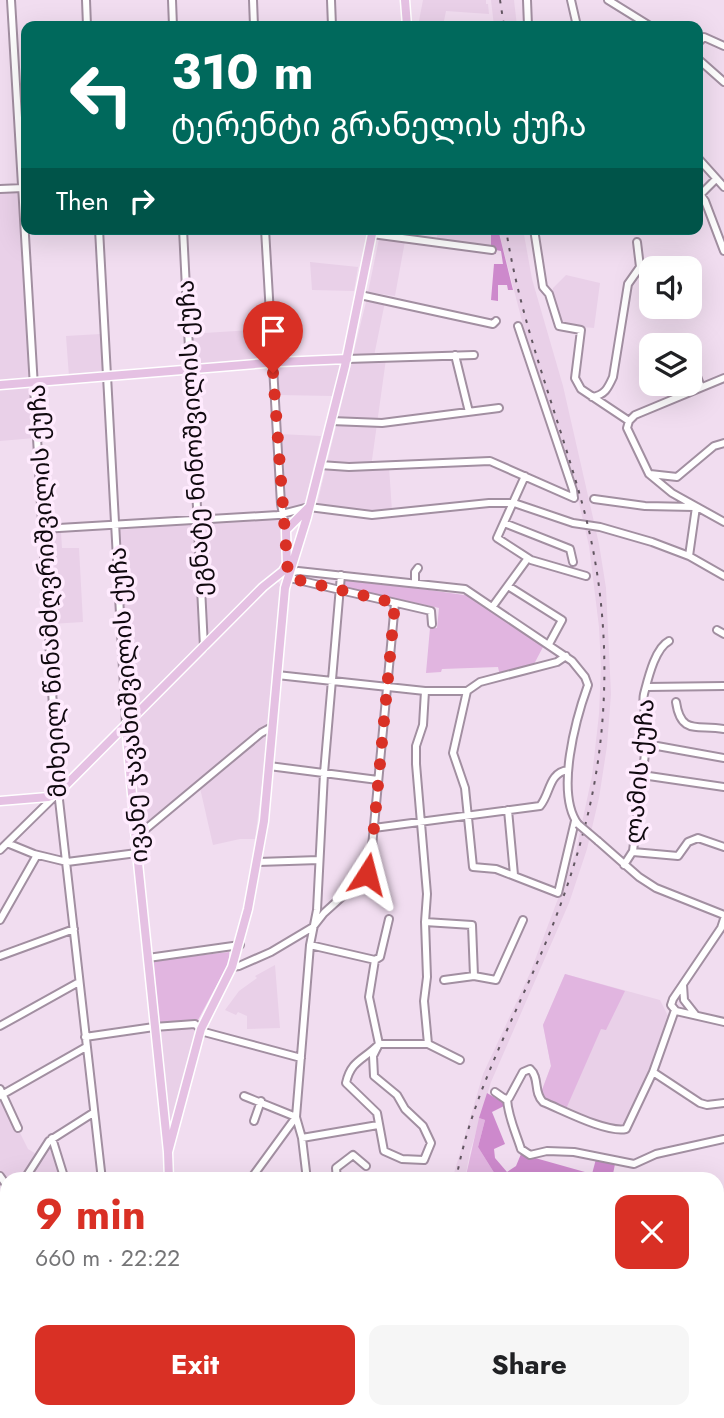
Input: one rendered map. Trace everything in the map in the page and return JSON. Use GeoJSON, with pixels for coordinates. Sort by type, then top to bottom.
{"type":"FeatureCollection","features":[{"type":"Feature","properties":{"kind":"main road"},"geometry":{"type":"LineString","coordinates":[[405,0],[407,21]]}},
{"type":"Feature","properties":{"kind":"main road"},"geometry":{"type":"LineString","coordinates":[[408,21],[412,0]]}},
{"type":"Feature","properties":{"kind":"main road"},"geometry":{"type":"LineString","coordinates":[[0,801],[48,797],[58,793],[272,578],[283,574],[291,564],[320,466],[346,359],[371,235]]}},
{"type":"Feature","properties":{"kind":"main road"},"geometry":{"type":"LineString","coordinates":[[0,385],[346,359]]}},
{"type":"Feature","properties":{"kind":"main road"},"geometry":{"type":"LineString","coordinates":[[291,564],[288,530],[309,507]]}},
{"type":"Feature","properties":{"kind":"main road"},"geometry":{"type":"LineString","coordinates":[[288,530],[292,538],[298,539]]}},
{"type":"Feature","properties":{"kind":"main road"},"geometry":{"type":"LineString","coordinates":[[168,1152],[201,1029],[240,945],[258,862],[285,585],[283,574]]}},
{"type":"Feature","properties":{"kind":"main road","name":"ივანე ჯავახიშვილის ქუჩა"},"geometry":{"type":"LineString","coordinates":[[126,724],[135,838],[168,1152],[167,1172]]}},
{"type":"Feature","properties":{"kind":"main road"},"geometry":{"type":"LineString","coordinates":[[165,1127],[171,1129],[176,1123]]}},
{"type":"Feature","properties":{"kind":"street","name":"მიხეილ წინამძღვრიშვილის ქუჩა"},"geometry":{"type":"LineString","coordinates":[[11,0],[21,157]]}},
{"type":"Feature","properties":{"kind":"street"},"geometry":{"type":"LineString","coordinates":[[86,0],[87,21]]}},
{"type":"Feature","properties":{"kind":"street"},"geometry":{"type":"LineString","coordinates":[[172,0],[173,21]]}},
{"type":"Feature","properties":{"kind":"street"},"geometry":{"type":"LineString","coordinates":[[253,0],[254,21]]}},
{"type":"Feature","properties":{"kind":"street"},"geometry":{"type":"LineString","coordinates":[[331,0],[332,21]]}},
{"type":"Feature","properties":{"kind":"street"},"geometry":{"type":"LineString","coordinates":[[527,0],[528,21]]}},
{"type":"Feature","properties":{"kind":"street"},"geometry":{"type":"LineString","coordinates":[[571,0],[576,21]]}},
{"type":"Feature","properties":{"kind":"street"},"geometry":{"type":"LineString","coordinates":[[608,0],[642,21]]}},
{"type":"Feature","properties":{"kind":"street"},"geometry":{"type":"LineString","coordinates":[[703,38],[724,46]]}},
{"type":"Feature","properties":{"kind":"street"},"geometry":{"type":"LineString","coordinates":[[703,64],[724,82]]}},
{"type":"Feature","properties":{"kind":"street"},"geometry":{"type":"LineString","coordinates":[[17,94],[21,94]]}},
{"type":"Feature","properties":{"kind":"street"},"geometry":{"type":"LineString","coordinates":[[703,164],[724,187]]}},
{"type":"Feature","properties":{"kind":"street"},"geometry":{"type":"LineString","coordinates":[[703,190],[716,179]]}},
{"type":"Feature","properties":{"kind":"street"},"geometry":{"type":"LineString","coordinates":[[0,189],[21,188]]}},
{"type":"Feature","properties":{"kind":"street"},"geometry":{"type":"LineString","coordinates":[[703,199],[724,251]]}},
{"type":"Feature","properties":{"kind":"street","name":"მიხეილ წინამძღვრიშვილის ქუჩა"},"geometry":{"type":"LineString","coordinates":[[26,235],[58,793],[101,1172]]}},
{"type":"Feature","properties":{"kind":"street","name":"ივანე ჯავახიშვილის ქუჩა"},"geometry":{"type":"LineString","coordinates":[[99,235],[126,724]]}},
{"type":"Feature","properties":{"kind":"street","name":"ეგნატე ნინოშვილის ქუჩა"},"geometry":{"type":"LineString","coordinates":[[183,235],[204,646]]}},
{"type":"Feature","properties":{"kind":"street"},"geometry":{"type":"LineString","coordinates":[[265,235],[281,504],[288,530]]}},
{"type":"Feature","properties":{"kind":"street"},"geometry":{"type":"LineString","coordinates":[[392,235],[492,250]]}},
{"type":"Feature","properties":{"kind":"street"},"geometry":{"type":"LineString","coordinates":[[535,235],[543,287],[549,294],[559,326],[581,330],[575,378],[581,389],[629,421]]}},
{"type":"Feature","properties":{"kind":"street"},"geometry":{"type":"LineString","coordinates":[[592,397],[601,396],[607,391],[613,377],[628,284],[640,267],[637,242]]}},
{"type":"Feature","properties":{"kind":"street"},"geometry":{"type":"LineString","coordinates":[[360,295],[493,324],[496,321]]}},
{"type":"Feature","properties":{"kind":"street"},"geometry":{"type":"LineString","coordinates":[[320,466],[490,461],[574,498],[518,326]]}},
{"type":"Feature","properties":{"kind":"street"},"geometry":{"type":"LineString","coordinates":[[455,355],[469,412]]}},
{"type":"Feature","properties":{"kind":"street"},"geometry":{"type":"LineString","coordinates":[[346,359],[474,355]]}},
{"type":"Feature","properties":{"kind":"street"},"geometry":{"type":"LineString","coordinates":[[702,387],[724,377]]}},
{"type":"Feature","properties":{"kind":"street"},"geometry":{"type":"LineString","coordinates":[[680,396],[635,415],[627,428],[649,474],[672,493],[724,522]]}},
{"type":"Feature","properties":{"kind":"street"},"geometry":{"type":"LineString","coordinates":[[331,421],[382,423],[499,408]]}},
{"type":"Feature","properties":{"kind":"street"},"geometry":{"type":"LineString","coordinates":[[649,474],[677,477],[714,446],[724,443]]}},
{"type":"Feature","properties":{"kind":"street"},"geometry":{"type":"LineString","coordinates":[[525,476],[497,538],[527,558],[586,576]]}},
{"type":"Feature","properties":{"kind":"street"},"geometry":{"type":"LineString","coordinates":[[594,499],[645,506],[696,507]]}},
{"type":"Feature","properties":{"kind":"street"},"geometry":{"type":"LineString","coordinates":[[42,529],[278,515],[309,507],[372,515],[489,503],[514,503],[573,523],[600,527],[652,542],[688,556],[724,576]]}},
{"type":"Feature","properties":{"kind":"street"},"geometry":{"type":"LineString","coordinates":[[688,556],[696,507]]}},
{"type":"Feature","properties":{"kind":"street"},"geometry":{"type":"LineString","coordinates":[[504,523],[570,549],[573,562]]}},
{"type":"Feature","properties":{"kind":"street"},"geometry":{"type":"LineString","coordinates":[[493,606],[527,558]]}},
{"type":"Feature","properties":{"kind":"street"},"geometry":{"type":"LineString","coordinates":[[432,624],[431,611],[294,579],[283,574],[291,564],[341,575],[466,589],[566,656],[585,677],[588,685],[576,717],[568,770],[570,804],[577,823],[656,888],[724,917],[721,928],[671,1005],[677,1010],[724,1022]]}},
{"type":"Feature","properties":{"kind":"street"},"geometry":{"type":"LineString","coordinates":[[415,583],[415,572],[418,568]]}},
{"type":"Feature","properties":{"kind":"street"},"geometry":{"type":"LineString","coordinates":[[305,1172],[302,1138],[296,1117],[310,945],[317,910],[324,773],[341,575]]}},
{"type":"Feature","properties":{"kind":"street"},"geometry":{"type":"LineString","coordinates":[[508,586],[562,620],[549,644]]}},
{"type":"Feature","properties":{"kind":"street"},"geometry":{"type":"LineString","coordinates":[[232,967],[271,952],[313,927],[324,912],[367,874],[374,828],[395,603]]}},
{"type":"Feature","properties":{"kind":"street"},"geometry":{"type":"LineString","coordinates":[[717,630],[724,634]]}},
{"type":"Feature","properties":{"kind":"street","name":"ლამის ქუჩა"},"geometry":{"type":"LineString","coordinates":[[624,864],[633,852],[646,744],[648,725],[643,705],[653,662],[663,644],[669,641]]}},
{"type":"Feature","properties":{"kind":"street"},"geometry":{"type":"LineString","coordinates":[[277,675],[425,691],[467,691],[480,682],[557,662],[566,656]]}},
{"type":"Feature","properties":{"kind":"street"},"geometry":{"type":"LineString","coordinates":[[648,687],[724,686]]}},
{"type":"Feature","properties":{"kind":"street"},"geometry":{"type":"LineString","coordinates":[[425,691],[423,724],[416,746],[427,894],[427,977],[424,1001],[428,1044]]}},
{"type":"Feature","properties":{"kind":"street"},"geometry":{"type":"LineString","coordinates":[[467,691],[453,753],[465,788],[473,867],[496,869],[558,893],[577,823]]}},
{"type":"Feature","properties":{"kind":"street"},"geometry":{"type":"LineString","coordinates":[[676,702],[678,716],[683,722],[698,728],[724,729]]}},
{"type":"Feature","properties":{"kind":"street"},"geometry":{"type":"LineString","coordinates":[[135,838],[261,733],[272,727]]}},
{"type":"Feature","properties":{"kind":"street"},"geometry":{"type":"LineString","coordinates":[[646,744],[724,758]]}},
{"type":"Feature","properties":{"kind":"street"},"geometry":{"type":"LineString","coordinates":[[269,766],[378,780]]}},
{"type":"Feature","properties":{"kind":"street"},"geometry":{"type":"LineString","coordinates":[[374,828],[540,806],[546,799],[552,779],[563,770],[568,770]]}},
{"type":"Feature","properties":{"kind":"street"},"geometry":{"type":"LineString","coordinates":[[642,775],[724,788]]}},
{"type":"Feature","properties":{"kind":"street"},"geometry":{"type":"LineString","coordinates":[[0,849],[58,793]]}},
{"type":"Feature","properties":{"kind":"street"},"geometry":{"type":"LineString","coordinates":[[508,810],[514,875]]}},
{"type":"Feature","properties":{"kind":"street"},"geometry":{"type":"LineString","coordinates":[[633,852],[678,856],[688,842],[698,838],[724,847]]}},
{"type":"Feature","properties":{"kind":"street"},"geometry":{"type":"LineString","coordinates":[[7,843],[37,855],[66,862],[137,853]]}},
{"type":"Feature","properties":{"kind":"street"},"geometry":{"type":"LineString","coordinates":[[0,920],[37,855]]}},
{"type":"Feature","properties":{"kind":"street"},"geometry":{"type":"LineString","coordinates":[[258,862],[319,860]]}},
{"type":"Feature","properties":{"kind":"street"},"geometry":{"type":"LineString","coordinates":[[310,945],[375,960],[380,957],[389,919]]}},
{"type":"Feature","properties":{"kind":"street"},"geometry":{"type":"LineString","coordinates":[[443,980],[474,976],[496,980],[523,920]]}},
{"type":"Feature","properties":{"kind":"street"},"geometry":{"type":"LineString","coordinates":[[425,922],[472,925],[474,976]]}},
{"type":"Feature","properties":{"kind":"street"},"geometry":{"type":"LineString","coordinates":[[0,954],[74,929]]}},
{"type":"Feature","properties":{"kind":"street"},"geometry":{"type":"LineString","coordinates":[[148,958],[240,945]]}},
{"type":"Feature","properties":{"kind":"street"},"geometry":{"type":"LineString","coordinates":[[375,960],[369,997],[379,1044],[373,1056],[374,1076],[397,1095],[405,1108],[423,1126],[431,1143],[424,1160],[402,1158],[384,1151],[377,1113],[345,1083],[348,1070],[379,1044],[428,1044],[460,1060]]}},
{"type":"Feature","properties":{"kind":"street"},"geometry":{"type":"LineString","coordinates":[[0,1026],[79,982]]}},
{"type":"Feature","properties":{"kind":"street"},"geometry":{"type":"LineString","coordinates":[[677,1010],[683,1009],[683,985]]}},
{"type":"Feature","properties":{"kind":"street"},"geometry":{"type":"LineString","coordinates":[[673,999],[680,997],[700,1017]]}},
{"type":"Feature","properties":{"kind":"street"},"geometry":{"type":"LineString","coordinates":[[677,1010],[653,1072],[626,1129],[603,1126],[543,1102],[537,1095],[535,1077],[530,1069],[523,1072],[507,1099],[510,1118],[524,1153],[574,1152],[634,1164],[662,1153],[724,1139]]}},
{"type":"Feature","properties":{"kind":"street"},"geometry":{"type":"LineString","coordinates":[[85,1037],[195,1024],[204,1032],[301,1058]]}},
{"type":"Feature","properties":{"kind":"street"},"geometry":{"type":"LineString","coordinates":[[18,1128],[1,1093],[86,1046]]}},
{"type":"Feature","properties":{"kind":"street"},"geometry":{"type":"LineString","coordinates":[[653,1072],[700,1103],[723,1103]]}},
{"type":"Feature","properties":{"kind":"street"},"geometry":{"type":"LineString","coordinates":[[495,1092],[507,1099]]}},
{"type":"Feature","properties":{"kind":"street"},"geometry":{"type":"LineString","coordinates":[[244,1096],[296,1117]]}},
{"type":"Feature","properties":{"kind":"street"},"geometry":{"type":"LineString","coordinates":[[254,1121],[261,1101]]}},
{"type":"Feature","properties":{"kind":"street"},"geometry":{"type":"LineString","coordinates":[[29,1172],[51,1138],[93,1113]]}},
{"type":"Feature","properties":{"kind":"street"},"geometry":{"type":"LineString","coordinates":[[256,1172],[296,1117]]}},
{"type":"Feature","properties":{"kind":"street"},"geometry":{"type":"LineString","coordinates":[[302,1138],[379,1125]]}},
{"type":"Feature","properties":{"kind":"street"},"geometry":{"type":"LineString","coordinates":[[51,1138],[62,1172]]}},
{"type":"Feature","properties":{"kind":"street"},"geometry":{"type":"LineString","coordinates":[[336,1172],[336,1168],[354,1155],[366,1166]]}},
{"type":"Feature","properties":{"kind":"shaded area"},"geometry":{"type":"Polygon","coordinates":[[[423,0],[486,0],[488,4],[489,14],[446,11],[444,21],[419,21],[423,0]]]}},
{"type":"Feature","properties":{"kind":"shaded area"},"geometry":{"type":"Polygon","coordinates":[[[491,0],[514,0],[516,21],[493,21],[491,0]]]}},
{"type":"Feature","properties":{"kind":"shaded area"},"geometry":{"type":"Polygon","coordinates":[[[18,191],[20,194],[31,378],[0,383],[0,192],[18,191]]]}},
{"type":"Feature","properties":{"kind":"shaded area"},"geometry":{"type":"Polygon","coordinates":[[[437,235],[491,235],[491,246],[437,238],[437,235]]]}},
{"type":"Feature","properties":{"kind":"shaded area"},"geometry":{"type":"Polygon","coordinates":[[[491,235],[499,235],[513,290],[508,290],[507,285],[498,285],[498,301],[491,300],[494,264],[503,264],[501,251],[496,250],[496,254],[491,254],[491,235]]]}},
{"type":"Feature","properties":{"kind":"shaded area"},"geometry":{"type":"Polygon","coordinates":[[[500,235],[524,235],[532,279],[563,386],[599,544],[606,588],[611,694],[599,798],[587,849],[569,903],[491,1082],[466,1172],[454,1172],[483,1074],[530,973],[576,851],[592,776],[601,667],[589,546],[576,490],[546,413],[500,235]]]}},
{"type":"Feature","properties":{"kind":"shaded area"},"geometry":{"type":"Polygon","coordinates":[[[382,237],[405,241],[395,296],[368,292],[379,239],[382,237]]]}},
{"type":"Feature","properties":{"kind":"shaded area"},"geometry":{"type":"Polygon","coordinates":[[[310,262],[358,267],[354,291],[312,290],[310,262]]]}},
{"type":"Feature","properties":{"kind":"shaded area"},"geometry":{"type":"Polygon","coordinates":[[[566,275],[600,283],[594,328],[560,325],[552,294],[553,288],[566,275]]]}},
{"type":"Feature","properties":{"kind":"shaded area"},"geometry":{"type":"Polygon","coordinates":[[[367,298],[385,302],[374,356],[355,356],[353,355],[367,298]]]}},
{"type":"Feature","properties":{"kind":"shaded area"},"geometry":{"type":"Polygon","coordinates":[[[270,329],[272,363],[190,369],[188,334],[270,329]]]}},
{"type":"Feature","properties":{"kind":"shaded area"},"geometry":{"type":"Polygon","coordinates":[[[101,334],[103,373],[69,377],[66,336],[101,334]]]}},
{"type":"Feature","properties":{"kind":"shaded area"},"geometry":{"type":"Polygon","coordinates":[[[386,359],[371,467],[389,467],[392,511],[371,514],[348,512],[317,504],[352,361],[386,359]]]}},
{"type":"Feature","properties":{"kind":"shaded area"},"geometry":{"type":"Polygon","coordinates":[[[342,362],[333,396],[278,395],[274,367],[342,362]]]}},
{"type":"Feature","properties":{"kind":"shaded area"},"geometry":{"type":"Polygon","coordinates":[[[32,386],[35,438],[0,441],[0,388],[32,386]]]}},
{"type":"Feature","properties":{"kind":"shaded area"},"geometry":{"type":"Polygon","coordinates":[[[279,434],[321,436],[302,506],[289,507],[283,500],[279,434]]]}},
{"type":"Feature","properties":{"kind":"shaded area"},"geometry":{"type":"Polygon","coordinates":[[[279,519],[284,554],[282,566],[206,637],[201,524],[279,519]]]}},
{"type":"Feature","properties":{"kind":"shaded area"},"geometry":{"type":"Polygon","coordinates":[[[193,524],[196,526],[202,646],[133,714],[126,711],[118,530],[193,524]]]}},
{"type":"Feature","properties":{"kind":"shaded area"},"geometry":{"type":"Polygon","coordinates":[[[61,532],[62,548],[79,548],[83,622],[51,624],[46,533],[61,532]]]}},
{"type":"Feature","properties":{"kind":"shaded area"},"geometry":{"type":"Polygon","coordinates":[[[345,578],[471,596],[543,647],[533,666],[500,676],[498,667],[442,669],[441,672],[426,673],[430,628],[437,628],[439,608],[344,587],[345,578]]]}},
{"type":"Feature","properties":{"kind":"shaded area"},"geometry":{"type":"Polygon","coordinates":[[[277,580],[281,586],[268,723],[139,828],[129,724],[270,582],[277,580]]]}},
{"type":"Feature","properties":{"kind":"shaded area"},"geometry":{"type":"Polygon","coordinates":[[[266,736],[268,739],[255,839],[240,839],[213,845],[200,788],[260,737],[266,736]]]}},
{"type":"Feature","properties":{"kind":"shaded area"},"geometry":{"type":"Polygon","coordinates":[[[229,952],[229,962],[198,1020],[157,1023],[151,961],[229,952]]]}},
{"type":"Feature","properties":{"kind":"shaded area"},"geometry":{"type":"Polygon","coordinates":[[[275,965],[280,1028],[247,1029],[247,1016],[225,1010],[239,991],[257,978],[255,976],[275,965]]]}},
{"type":"Feature","properties":{"kind":"shaded area"},"geometry":{"type":"Polygon","coordinates":[[[565,974],[660,1000],[668,1016],[638,1100],[624,1127],[609,1126],[539,1098],[551,1066],[543,1025],[565,974]]]}},
{"type":"Feature","properties":{"kind":"shaded area"},"geometry":{"type":"Polygon","coordinates":[[[565,974],[625,991],[606,1030],[601,1029],[566,1109],[539,1098],[551,1066],[543,1025],[565,974]]]}},
{"type":"Feature","properties":{"kind":"shaded area"},"geometry":{"type":"Polygon","coordinates":[[[194,1026],[196,1030],[171,1125],[168,1127],[158,1029],[194,1026]]]}},
{"type":"Feature","properties":{"kind":"shaded area"},"geometry":{"type":"Polygon","coordinates":[[[487,1093],[497,1099],[502,1096],[506,1105],[492,1112],[505,1144],[494,1149],[495,1158],[507,1172],[494,1172],[478,1147],[485,1120],[479,1118],[487,1093]]]}},
{"type":"Feature","properties":{"kind":"shaded area"},"geometry":{"type":"Polygon","coordinates":[[[2,1097],[28,1149],[38,1155],[27,1172],[0,1172],[2,1097]]]}},
{"type":"Feature","properties":{"kind":"shaded area"},"geometry":{"type":"Polygon","coordinates":[[[479,1118],[485,1120],[478,1147],[494,1172],[467,1172],[479,1118]]]}},
{"type":"Feature","properties":{"kind":"shaded area"},"geometry":{"type":"Polygon","coordinates":[[[52,1142],[62,1172],[31,1172],[48,1144],[52,1142]]]}},
{"type":"Feature","properties":{"kind":"shaded area"},"geometry":{"type":"Polygon","coordinates":[[[521,1154],[585,1172],[507,1172],[516,1166],[521,1154]]]}},
{"type":"Feature","properties":{"kind":"shaded area"},"geometry":{"type":"Polygon","coordinates":[[[596,1159],[615,1164],[613,1172],[593,1172],[596,1159]]]}},
{"type":"Feature","properties":{"kind":"railway"},"geometry":{"type":"LineString","coordinates":[[500,0],[503,21]]}},
{"type":"Feature","properties":{"kind":"railway"},"geometry":{"type":"LineString","coordinates":[[458,1172],[474,1111],[544,947],[574,866],[595,781],[604,704],[603,627],[593,551],[575,478],[521,302],[507,235]]}},
{"type":"Feature","properties":{"kind":"route"},"geometry":{"type":"LineString","coordinates":[[273,373],[288,574],[294,579],[395,603],[370,867],[367,874]]}}]}
